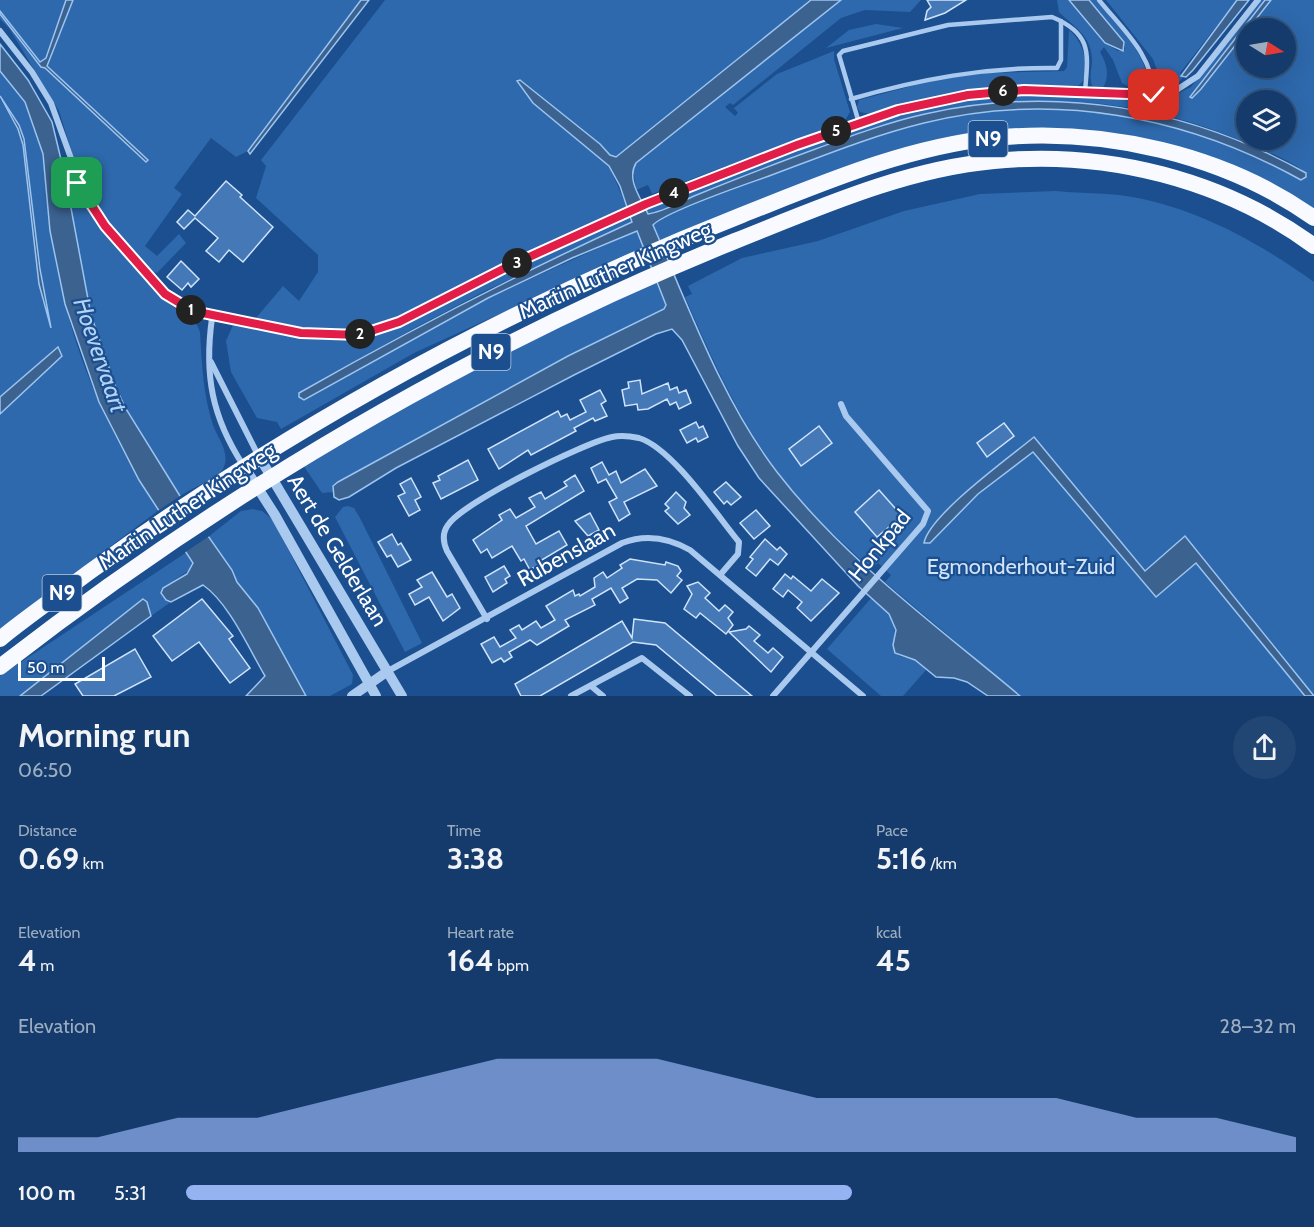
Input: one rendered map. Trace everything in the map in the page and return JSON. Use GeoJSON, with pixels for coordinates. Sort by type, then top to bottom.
{"type":"FeatureCollection","features":[{"type":"Feature","properties":{"kind":"highway","name":"Martin Luther Kingweg"},"geometry":{"type":"LineString","coordinates":[[0,639],[160,522],[260,458],[438,356],[536,305],[646,254],[824,183],[914,153],[988,139],[1042,135],[1095,138],[1172,153],[1251,182],[1314,218]]}},
{"type":"Feature","properties":{"kind":"highway","name":"Martin Luther Kingweg"},"geometry":{"type":"LineString","coordinates":[[0,667],[94,595],[256,486],[385,408],[654,275],[834,203],[916,176],[983,162],[1030,159],[1113,164],[1168,176],[1253,209],[1314,246]]}},
{"type":"Feature","properties":{"kind":"street"},"geometry":{"type":"LineString","coordinates":[[0,32],[32,72],[51,103],[77,183],[105,226],[165,294],[193,311],[212,318],[316,335],[346,336],[372,332],[399,322],[507,267],[646,204],[898,110],[968,95],[1024,90],[1154,95],[1175,91],[1191,81],[1258,0]]}},
{"type":"Feature","properties":{"kind":"street","name":"Aert de Gelderlaan"},"geometry":{"type":"LineString","coordinates":[[212,318],[209,358],[211,389],[217,417],[362,667],[376,696]]}},
{"type":"Feature","properties":{"kind":"street","name":"Aert de Gelderlaan"},"geometry":{"type":"LineString","coordinates":[[209,358],[260,458],[402,696]]}},
{"type":"Feature","properties":{"kind":"street","name":"Honkpad"},"geometry":{"type":"LineString","coordinates":[[773,696],[922,524],[928,511],[846,416],[841,404]]}},
{"type":"Feature","properties":{"kind":"street"},"geometry":{"type":"LineString","coordinates":[[487,619],[443,541],[447,526],[455,516],[509,484],[573,451],[611,437],[639,438],[663,452],[739,542],[738,554],[720,575]]}},
{"type":"Feature","properties":{"kind":"street","name":"Rubenslaan"},"geometry":{"type":"LineString","coordinates":[[388,671],[632,539],[654,538],[680,545],[720,575],[863,696]]}},
{"type":"Feature","properties":{"kind":"street"},"geometry":{"type":"LineString","coordinates":[[571,696],[642,658],[689,696]]}},
{"type":"Feature","properties":{"kind":"street"},"geometry":{"type":"LineString","coordinates":[[352,696],[370,686],[388,671]]}},
{"type":"Feature","properties":{"kind":"street"},"geometry":{"type":"LineString","coordinates":[[591,686],[603,696]]}},
{"type":"Feature","properties":{"kind":"lane"},"geometry":{"type":"LineString","coordinates":[[1099,0],[1147,60],[1153,75],[1154,95]]}},
{"type":"Feature","properties":{"kind":"lane"},"geometry":{"type":"LineString","coordinates":[[859,123],[839,60],[839,55],[843,51],[963,22],[1052,17],[1061,21],[1077,32],[1088,48],[1085,92]]}},
{"type":"Feature","properties":{"kind":"lane"},"geometry":{"type":"LineString","coordinates":[[852,99],[903,84],[956,73],[1008,68],[1057,68],[1061,60],[1061,21]]}},
{"type":"Feature","properties":{"kind":"green space"},"geometry":{"type":"Polygon","coordinates":[[[0,0],[361,0],[248,151],[236,157],[211,138],[174,188],[182,194],[145,246],[157,256],[179,234],[186,243],[157,273],[149,271],[137,258],[96,206],[80,178],[59,111],[9,28],[0,19],[0,0]]]}},
{"type":"Feature","properties":{"kind":"green space"},"geometry":{"type":"Polygon","coordinates":[[[385,0],[811,0],[616,157],[610,155],[600,144],[521,80],[517,81],[533,103],[609,166],[627,207],[404,315],[378,325],[329,331],[259,321],[256,318],[283,286],[299,301],[318,272],[318,255],[256,198],[266,166],[261,160],[385,0]]]}},
{"type":"Feature","properties":{"kind":"green space"},"geometry":{"type":"Polygon","coordinates":[[[841,0],[921,0],[910,12],[865,10],[841,18],[733,105],[730,103],[725,107],[735,116],[738,113],[734,108],[777,74],[834,51],[834,59],[850,112],[845,121],[652,194],[648,185],[636,190],[633,168],[644,155],[841,0]]]}},
{"type":"Feature","properties":{"kind":"green space"},"geometry":{"type":"Polygon","coordinates":[[[1057,0],[1069,0],[1105,43],[1118,51],[1125,49],[1124,42],[1089,0],[1096,0],[1123,32],[1142,61],[1146,74],[1144,84],[1133,89],[1122,83],[1113,60],[1104,47],[1100,52],[1106,66],[1106,79],[1103,88],[1093,87],[1090,46],[1082,33],[1059,12],[1057,0]]]}},
{"type":"Feature","properties":{"kind":"green space"},"geometry":{"type":"Polygon","coordinates":[[[1106,0],[1237,0],[1180,73],[1183,77],[1181,80],[1169,86],[1162,84],[1153,59],[1106,0]]]}},
{"type":"Feature","properties":{"kind":"green space"},"geometry":{"type":"Polygon","coordinates":[[[1261,0],[1265,0],[1251,18],[1247,18],[1261,0]]]}},
{"type":"Feature","properties":{"kind":"green space"},"geometry":{"type":"Polygon","coordinates":[[[1271,0],[1314,0],[1314,210],[1121,134],[1060,128],[998,130],[660,241],[653,225],[673,213],[706,199],[884,135],[924,123],[973,114],[1021,109],[1070,110],[1165,125],[1257,158],[1301,180],[1307,175],[1302,170],[1264,150],[1296,150],[1296,90],[1236,90],[1236,139],[1150,112],[1075,102],[1003,103],[933,114],[863,132],[794,156],[651,214],[648,214],[646,210],[810,144],[924,108],[991,96],[1069,94],[1146,101],[1171,97],[1191,87],[1236,31],[1236,38],[1190,97],[1201,89],[1236,44],[1236,78],[1296,78],[1296,18],[1256,18],[1271,0]]]}},
{"type":"Feature","properties":{"kind":"green space"},"geometry":{"type":"Polygon","coordinates":[[[876,24],[903,28],[826,48],[849,30],[876,24]]]}},
{"type":"Feature","properties":{"kind":"green space"},"geometry":{"type":"Polygon","coordinates":[[[1069,30],[1079,41],[1085,57],[1085,74],[1078,86],[972,91],[921,100],[869,114],[860,112],[857,107],[859,100],[934,80],[985,73],[1064,71],[1067,67],[1069,30]]]}},
{"type":"Feature","properties":{"kind":"green space"},"geometry":{"type":"Polygon","coordinates":[[[0,71],[23,99],[37,132],[44,164],[56,265],[81,358],[103,411],[129,461],[159,510],[0,629],[0,414],[62,356],[57,347],[0,397],[0,99],[18,129],[23,145],[43,304],[44,292],[24,139],[19,125],[0,96],[0,71]]]}},
{"type":"Feature","properties":{"kind":"green space"},"geometry":{"type":"Polygon","coordinates":[[[70,167],[78,189],[92,213],[160,297],[197,325],[200,332],[207,402],[213,425],[226,457],[223,469],[216,476],[180,496],[126,409],[116,388],[91,315],[65,177],[70,167]]]}},
{"type":"Feature","properties":{"kind":"green space","name":"Egmonderhout-Zuid"},"geometry":{"type":"Polygon","coordinates":[[[1055,191],[1119,195],[1171,207],[1197,216],[1246,239],[1314,282],[1314,696],[1020,696],[885,582],[891,575],[878,563],[871,569],[798,497],[777,471],[750,430],[715,364],[685,297],[692,294],[688,286],[742,258],[818,241],[904,211],[980,194],[1055,191]]]}},
{"type":"Feature","properties":{"kind":"green space"},"geometry":{"type":"Polygon","coordinates":[[[631,216],[632,222],[483,292],[409,331],[354,362],[304,400],[488,298],[636,231],[645,248],[414,353],[281,429],[277,422],[257,418],[231,372],[226,341],[233,325],[329,340],[387,332],[631,216]]]}},
{"type":"Feature","properties":{"kind":"green space"},"geometry":{"type":"Polygon","coordinates":[[[659,281],[666,305],[664,309],[568,356],[338,482],[333,486],[333,492],[322,493],[303,465],[478,368],[659,281]]]}},
{"type":"Feature","properties":{"kind":"green space"},"geometry":{"type":"Polygon","coordinates":[[[343,507],[354,508],[360,518],[422,643],[405,652],[335,517],[343,507]]]}},
{"type":"Feature","properties":{"kind":"green space"},"geometry":{"type":"Polygon","coordinates":[[[253,509],[262,511],[273,520],[353,675],[352,684],[330,696],[306,696],[258,608],[237,582],[232,570],[208,537],[241,511],[253,509]]]}},
{"type":"Feature","properties":{"kind":"green space"},"geometry":{"type":"Polygon","coordinates":[[[187,552],[193,563],[191,569],[163,588],[166,600],[171,602],[151,616],[150,611],[51,671],[20,696],[0,696],[0,676],[187,552]]]}},
{"type":"Feature","properties":{"kind":"green space"},"geometry":{"type":"Polygon","coordinates":[[[872,597],[891,618],[895,629],[893,645],[899,656],[915,660],[926,670],[903,696],[881,696],[827,649],[872,597]]]}},
{"type":"Feature","properties":{"kind":"water"},"geometry":{"type":"Polygon","coordinates":[[[66,0],[73,0],[47,66],[148,160],[146,162],[45,68],[41,67],[0,14],[0,11],[40,62],[46,58],[66,0]]]}},
{"type":"Feature","properties":{"kind":"water"},"geometry":{"type":"Polygon","coordinates":[[[361,0],[369,0],[250,154],[248,151],[361,0]]]}},
{"type":"Feature","properties":{"kind":"water"},"geometry":{"type":"Polygon","coordinates":[[[811,0],[841,0],[636,163],[633,169],[634,182],[648,214],[791,158],[891,123],[975,105],[1024,101],[1073,102],[1122,108],[1169,118],[1236,140],[1236,150],[1165,125],[1070,110],[1021,109],[973,114],[924,123],[846,147],[708,198],[661,219],[653,225],[723,384],[739,415],[777,472],[803,504],[861,563],[1020,696],[988,696],[967,682],[954,678],[936,677],[915,660],[895,653],[893,645],[896,630],[889,614],[858,586],[759,478],[738,446],[682,340],[672,329],[656,334],[574,375],[396,468],[349,497],[339,500],[334,497],[333,486],[338,482],[568,356],[664,309],[666,305],[637,231],[572,258],[488,298],[304,400],[299,397],[299,393],[422,325],[632,222],[620,186],[609,166],[533,103],[517,81],[520,80],[600,144],[610,155],[616,157],[811,0]]]}},
{"type":"Feature","properties":{"kind":"water"},"geometry":{"type":"Polygon","coordinates":[[[1069,0],[1089,0],[1124,42],[1123,51],[1105,43],[1069,0]]]}},
{"type":"Feature","properties":{"kind":"water"},"geometry":{"type":"Polygon","coordinates":[[[1237,0],[1249,0],[1193,70],[1186,77],[1181,76],[1237,0]]]}},
{"type":"Feature","properties":{"kind":"water"},"geometry":{"type":"Polygon","coordinates":[[[1265,0],[1271,0],[1257,18],[1251,18],[1265,0]]]}},
{"type":"Feature","properties":{"kind":"water"},"geometry":{"type":"Polygon","coordinates":[[[1236,38],[1236,44],[1201,89],[1192,98],[1190,97],[1236,38]]]}},
{"type":"Feature","properties":{"kind":"water","name":"Hoevervaart"},"geometry":{"type":"Polygon","coordinates":[[[0,44],[28,80],[52,122],[65,176],[91,315],[116,388],[126,409],[180,496],[232,570],[237,582],[258,608],[306,696],[246,696],[265,676],[238,627],[221,603],[203,585],[171,602],[166,600],[161,593],[163,588],[187,574],[193,563],[139,480],[99,402],[65,304],[50,231],[43,154],[25,102],[0,71],[0,44]]]}},
{"type":"Feature","properties":{"kind":"water"},"geometry":{"type":"Polygon","coordinates":[[[0,96],[19,125],[24,139],[40,269],[51,328],[39,284],[23,145],[18,129],[0,96]]]}},
{"type":"Feature","properties":{"kind":"water"},"geometry":{"type":"Polygon","coordinates":[[[1237,150],[1259,150],[1306,173],[1306,177],[1301,180],[1237,150]]]}},
{"type":"Feature","properties":{"kind":"water"},"geometry":{"type":"Polygon","coordinates":[[[58,347],[62,356],[0,414],[0,397],[58,347]]]}},
{"type":"Feature","properties":{"kind":"water"},"geometry":{"type":"Polygon","coordinates":[[[1034,437],[1145,571],[1185,536],[1314,696],[1305,696],[1196,563],[1156,597],[1033,452],[978,494],[930,543],[924,543],[929,531],[955,502],[1034,437]]]}},
{"type":"Feature","properties":{"kind":"water"},"geometry":{"type":"Polygon","coordinates":[[[143,599],[147,602],[151,616],[41,696],[20,696],[143,599]]]}},
{"type":"Feature","properties":{"kind":"pier"},"geometry":{"type":"Polygon","coordinates":[[[183,494],[211,535],[184,553],[156,512],[183,494]]]}},
{"type":"Feature","properties":{"kind":"building"},"geometry":{"type":"Polygon","coordinates":[[[927,0],[966,0],[945,13],[925,20],[927,11],[931,7],[927,0]]]}},
{"type":"Feature","properties":{"kind":"building"},"geometry":{"type":"Polygon","coordinates":[[[226,181],[273,227],[243,262],[229,250],[219,262],[206,251],[218,238],[195,218],[184,229],[177,222],[188,210],[195,216],[226,181]]]}},
{"type":"Feature","properties":{"kind":"building"},"geometry":{"type":"Polygon","coordinates":[[[181,261],[199,279],[191,287],[188,283],[182,290],[167,277],[181,261]]]}},
{"type":"Feature","properties":{"kind":"building"},"geometry":{"type":"Polygon","coordinates":[[[640,380],[642,394],[668,383],[670,390],[677,387],[679,393],[686,390],[691,403],[679,409],[676,402],[670,405],[667,399],[648,409],[638,410],[637,404],[625,406],[622,390],[629,388],[628,382],[640,380]]]}},
{"type":"Feature","properties":{"kind":"building"},"geometry":{"type":"Polygon","coordinates":[[[600,390],[606,401],[601,404],[607,416],[595,421],[593,418],[574,428],[576,431],[531,455],[528,450],[499,469],[488,449],[558,411],[561,417],[567,414],[570,420],[586,412],[580,400],[600,390]]]}},
{"type":"Feature","properties":{"kind":"building"},"geometry":{"type":"Polygon","coordinates":[[[696,422],[699,428],[703,426],[708,437],[698,442],[696,438],[687,443],[680,430],[696,422]]]}},
{"type":"Feature","properties":{"kind":"building"},"geometry":{"type":"Polygon","coordinates":[[[1004,423],[1014,436],[987,457],[977,443],[1004,423]]]}},
{"type":"Feature","properties":{"kind":"building"},"geometry":{"type":"Polygon","coordinates":[[[819,426],[832,443],[801,466],[789,449],[819,426]]]}},
{"type":"Feature","properties":{"kind":"building"},"geometry":{"type":"Polygon","coordinates":[[[468,460],[478,480],[441,499],[433,483],[440,480],[438,476],[468,460]]]}},
{"type":"Feature","properties":{"kind":"building"},"geometry":{"type":"Polygon","coordinates":[[[602,462],[609,475],[616,471],[621,483],[645,469],[657,486],[624,502],[630,514],[619,521],[609,502],[617,498],[606,479],[598,483],[591,468],[602,462]]]}},
{"type":"Feature","properties":{"kind":"building"},"geometry":{"type":"Polygon","coordinates":[[[575,475],[584,491],[526,526],[536,544],[559,531],[567,545],[540,561],[541,563],[530,570],[512,546],[492,558],[487,549],[481,553],[473,540],[502,520],[499,515],[510,509],[516,518],[535,507],[529,498],[541,492],[545,499],[567,486],[564,482],[575,475]]]}},
{"type":"Feature","properties":{"kind":"building"},"geometry":{"type":"Polygon","coordinates":[[[411,478],[421,497],[415,500],[420,510],[409,516],[398,496],[405,493],[400,484],[411,478]]]}},
{"type":"Feature","properties":{"kind":"building"},"geometry":{"type":"Polygon","coordinates":[[[726,482],[741,497],[731,505],[727,501],[724,504],[714,492],[726,482]]]}},
{"type":"Feature","properties":{"kind":"building"},"geometry":{"type":"Polygon","coordinates":[[[879,490],[902,516],[877,537],[855,512],[879,490]]]}},
{"type":"Feature","properties":{"kind":"building"},"geometry":{"type":"Polygon","coordinates":[[[676,492],[686,502],[684,508],[690,515],[678,524],[665,511],[669,508],[665,504],[676,492]]]}},
{"type":"Feature","properties":{"kind":"building"},"geometry":{"type":"Polygon","coordinates":[[[756,510],[770,526],[754,539],[740,523],[756,510]]]}},
{"type":"Feature","properties":{"kind":"building"},"geometry":{"type":"Polygon","coordinates":[[[590,513],[599,530],[588,536],[575,521],[590,513]]]}},
{"type":"Feature","properties":{"kind":"building"},"geometry":{"type":"Polygon","coordinates":[[[392,534],[398,545],[401,543],[411,560],[398,567],[391,555],[387,557],[378,542],[392,534]]]}},
{"type":"Feature","properties":{"kind":"building"},"geometry":{"type":"Polygon","coordinates":[[[765,539],[777,550],[780,547],[787,554],[778,565],[770,559],[756,576],[746,568],[753,559],[750,557],[765,539]]]}},
{"type":"Feature","properties":{"kind":"building"},"geometry":{"type":"Polygon","coordinates":[[[630,559],[665,565],[666,562],[678,566],[681,571],[677,576],[682,580],[671,593],[657,580],[637,579],[622,588],[628,598],[620,603],[611,588],[592,599],[595,605],[565,620],[569,626],[537,645],[530,640],[509,652],[512,657],[504,662],[501,658],[492,663],[481,644],[494,637],[500,647],[516,638],[510,630],[519,625],[522,630],[536,621],[541,628],[555,620],[546,606],[573,590],[575,596],[579,594],[580,596],[595,587],[594,578],[603,572],[607,578],[622,568],[620,565],[630,559]]]}},
{"type":"Feature","properties":{"kind":"building"},"geometry":{"type":"Polygon","coordinates":[[[504,566],[510,576],[505,579],[507,583],[493,592],[485,577],[504,566]]]}},
{"type":"Feature","properties":{"kind":"building"},"geometry":{"type":"Polygon","coordinates":[[[432,572],[447,597],[452,594],[460,608],[443,621],[429,597],[415,605],[409,594],[422,587],[417,580],[432,572]]]}},
{"type":"Feature","properties":{"kind":"building"},"geometry":{"type":"Polygon","coordinates":[[[785,574],[791,579],[793,576],[811,591],[822,579],[839,593],[811,621],[797,608],[802,602],[788,590],[783,597],[773,589],[785,574]]]}},
{"type":"Feature","properties":{"kind":"building"},"geometry":{"type":"Polygon","coordinates":[[[698,582],[710,593],[705,598],[719,611],[725,605],[733,612],[728,618],[733,625],[726,634],[700,613],[696,618],[684,609],[692,594],[687,586],[698,582]]]}},
{"type":"Feature","properties":{"kind":"building"},"geometry":{"type":"Polygon","coordinates":[[[202,599],[233,636],[229,639],[250,668],[230,683],[199,642],[172,661],[153,636],[202,599]]]}},
{"type":"Feature","properties":{"kind":"building"},"geometry":{"type":"Polygon","coordinates":[[[634,619],[665,623],[752,696],[717,696],[656,645],[633,642],[540,696],[521,696],[515,684],[622,621],[632,638],[634,619]]]}},
{"type":"Feature","properties":{"kind":"building"},"geometry":{"type":"Polygon","coordinates":[[[749,626],[760,635],[754,641],[768,653],[773,648],[783,657],[771,672],[729,632],[746,629],[749,626]]]}},
{"type":"Feature","properties":{"kind":"building"},"geometry":{"type":"Polygon","coordinates":[[[135,649],[151,677],[114,696],[83,696],[75,684],[135,649]]]}},
{"type":"Feature","properties":{"kind":"route"},"geometry":{"type":"LineString","coordinates":[[77,183],[105,226],[165,294],[174,301],[200,315],[212,318],[316,335],[359,335],[399,322],[507,267],[646,204],[797,145],[898,110],[968,95],[1024,90],[1154,95]]}}]}
